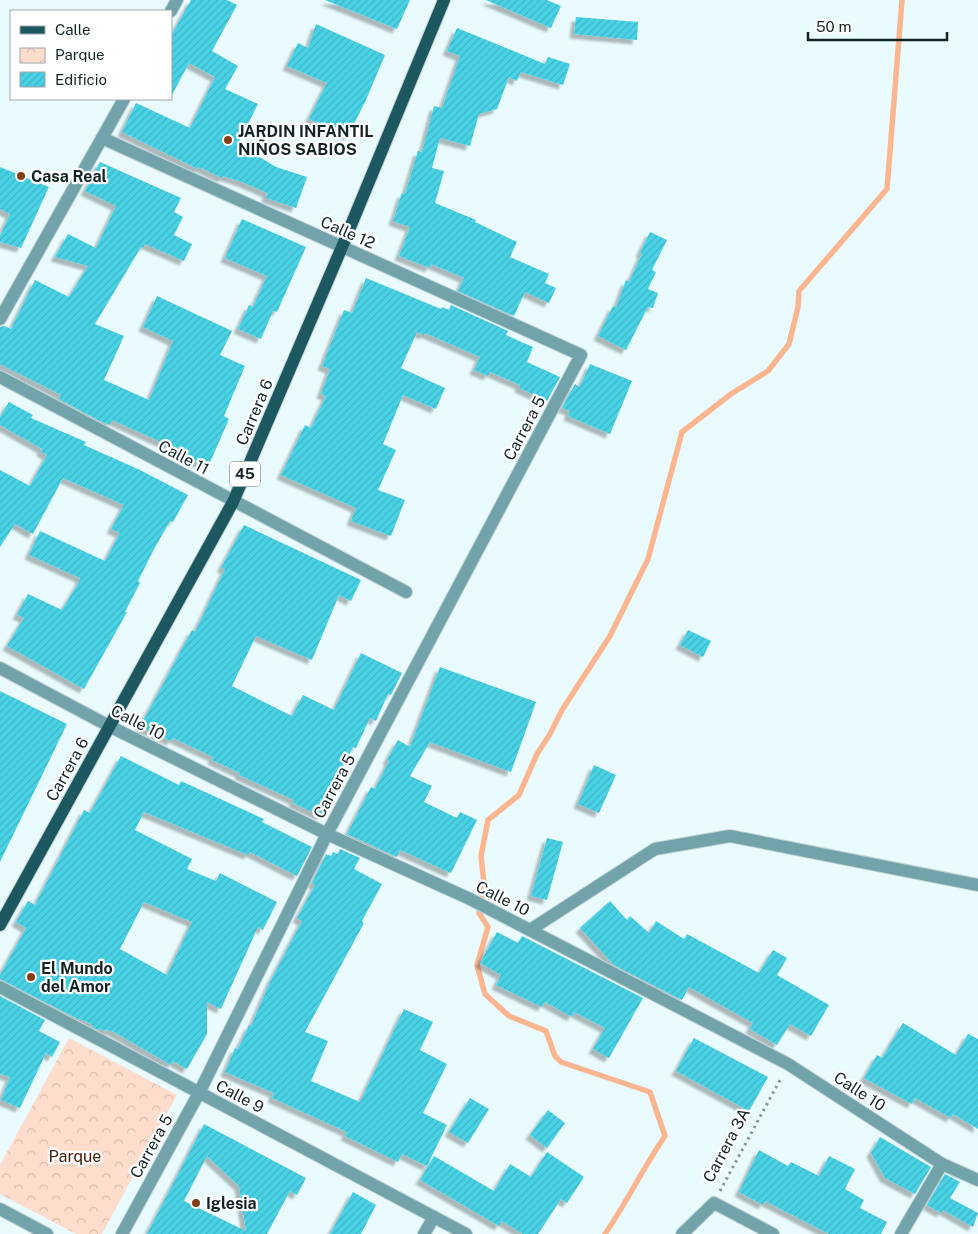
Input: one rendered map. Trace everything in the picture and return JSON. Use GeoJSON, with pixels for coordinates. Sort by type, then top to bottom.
{"type":"FeatureCollection","features":[{"type":"Feature","properties":{"kind":"main road","name":"Carrera 6"},"geometry":{"type":"LineString","coordinates":[[0,925],[233,502],[342,247],[444,0]]}},
{"type":"Feature","properties":{"kind":"street"},"geometry":{"type":"LineString","coordinates":[[0,319],[123,100]]}},
{"type":"Feature","properties":{"kind":"street","name":"Calle 12"},"geometry":{"type":"LineString","coordinates":[[102,138],[581,355]]}},
{"type":"Feature","properties":{"kind":"street","name":"Carrera 5"},"geometry":{"type":"LineString","coordinates":[[122,1234],[199,1093],[327,834],[581,355]]}},
{"type":"Feature","properties":{"kind":"street","name":"Calle 11"},"geometry":{"type":"LineString","coordinates":[[0,378],[406,592]]}},
{"type":"Feature","properties":{"kind":"street","name":"Calle 10"},"geometry":{"type":"LineString","coordinates":[[0,668],[109,726],[327,834],[470,899],[788,1064],[942,1164],[978,1180]]}},
{"type":"Feature","properties":{"kind":"street"},"geometry":{"type":"LineString","coordinates":[[530,930],[655,849],[730,836],[978,885]]}},
{"type":"Feature","properties":{"kind":"street","name":"Calle 9"},"geometry":{"type":"LineString","coordinates":[[0,987],[466,1234]]}},
{"type":"Feature","properties":{"kind":"street"},"geometry":{"type":"LineString","coordinates":[[901,1234],[942,1164]]}},
{"type":"Feature","properties":{"kind":"street"},"geometry":{"type":"LineString","coordinates":[[714,1203],[774,1234]]}},
{"type":"Feature","properties":{"kind":"street","name":"Carrera 3A"},"geometry":{"type":"LineString","coordinates":[[682,1234],[714,1203]]}},
{"type":"Feature","properties":{"kind":"street"},"geometry":{"type":"LineString","coordinates":[[0,1209],[47,1234]]}},
{"type":"Feature","properties":{"kind":"street"},"geometry":{"type":"LineString","coordinates":[[424,1234],[434,1217]]}},
{"type":"Feature","properties":{"kind":"path","name":"Carrera 3A"},"geometry":{"type":"LineString","coordinates":[[714,1203],[788,1064]]}},
{"type":"Feature","properties":{"kind":"green space","name":"Parque"},"geometry":{"type":"Polygon","coordinates":[[[69,1038],[177,1095],[102,1234],[76,1234],[0,1194],[0,1165],[69,1038]]]}},
{"type":"Feature","properties":{"kind":"building"},"geometry":{"type":"Polygon","coordinates":[[[191,0],[227,0],[237,5],[212,51],[238,66],[225,89],[258,104],[238,144],[276,167],[307,177],[296,208],[266,198],[267,193],[242,182],[223,176],[222,178],[199,167],[198,169],[122,132],[136,103],[190,128],[215,77],[189,63],[172,95],[172,34],[191,0]]]}},
{"type":"Feature","properties":{"kind":"building"},"geometry":{"type":"Polygon","coordinates":[[[325,0],[410,0],[397,29],[325,0]]]}},
{"type":"Feature","properties":{"kind":"building"},"geometry":{"type":"Polygon","coordinates":[[[486,0],[547,0],[561,6],[551,28],[486,0]]]}},
{"type":"Feature","properties":{"kind":"building"},"geometry":{"type":"Polygon","coordinates":[[[576,17],[638,22],[637,40],[574,34],[576,17]]]}},
{"type":"Feature","properties":{"kind":"building"},"geometry":{"type":"Polygon","coordinates":[[[316,24],[385,55],[348,136],[309,119],[327,83],[287,66],[298,43],[308,48],[316,24]]]}},
{"type":"Feature","properties":{"kind":"building"},"geometry":{"type":"Polygon","coordinates":[[[457,28],[545,64],[548,57],[570,64],[563,85],[521,72],[517,81],[509,77],[497,109],[479,114],[470,146],[440,138],[432,168],[444,171],[435,203],[476,220],[475,222],[517,242],[510,257],[549,274],[545,283],[556,288],[549,303],[525,292],[514,316],[458,291],[464,278],[431,264],[430,268],[399,256],[410,227],[393,221],[402,193],[405,194],[418,151],[422,152],[434,106],[442,108],[460,56],[447,51],[457,28]]]}},
{"type":"Feature","properties":{"kind":"building"},"geometry":{"type":"Polygon","coordinates":[[[100,162],[181,198],[174,212],[183,217],[174,235],[192,244],[184,261],[145,244],[143,248],[141,247],[95,324],[124,336],[104,380],[149,400],[173,341],[143,327],[157,296],[232,331],[220,355],[245,366],[224,416],[229,419],[208,467],[171,451],[172,447],[112,420],[110,425],[98,420],[59,399],[61,395],[0,364],[0,327],[4,326],[11,329],[35,280],[69,297],[88,266],[55,257],[68,234],[96,248],[116,206],[85,191],[100,162]]]}},
{"type":"Feature","properties":{"kind":"building"},"geometry":{"type":"Polygon","coordinates":[[[0,167],[49,187],[21,248],[0,242],[0,236],[10,214],[0,209],[0,167]]]}},
{"type":"Feature","properties":{"kind":"building"},"geometry":{"type":"Polygon","coordinates":[[[242,219],[306,247],[277,312],[273,311],[261,339],[238,329],[249,305],[253,307],[267,276],[225,258],[242,219]]]}},
{"type":"Feature","properties":{"kind":"building"},"geometry":{"type":"Polygon","coordinates":[[[650,232],[667,240],[652,270],[656,272],[648,289],[658,293],[653,308],[648,307],[626,350],[598,336],[613,306],[616,308],[626,280],[629,282],[650,232]]]}},
{"type":"Feature","properties":{"kind":"building"},"geometry":{"type":"Polygon","coordinates":[[[366,278],[441,309],[443,307],[449,310],[451,305],[508,331],[506,335],[533,347],[527,362],[560,377],[547,401],[519,388],[520,385],[490,372],[488,376],[474,370],[480,357],[425,333],[424,335],[417,332],[401,368],[445,388],[436,409],[403,395],[383,444],[396,450],[378,490],[405,500],[391,536],[351,521],[356,508],[281,475],[305,425],[311,428],[326,396],[321,394],[330,369],[322,366],[344,310],[352,313],[366,278]]]}},
{"type":"Feature","properties":{"kind":"building"},"geometry":{"type":"Polygon","coordinates":[[[590,364],[632,381],[610,434],[568,416],[570,411],[562,408],[575,384],[580,387],[590,364]]]}},
{"type":"Feature","properties":{"kind":"building"},"geometry":{"type":"Polygon","coordinates":[[[9,402],[33,415],[31,418],[86,442],[84,445],[140,470],[188,495],[173,522],[170,521],[153,551],[138,581],[140,583],[125,612],[127,612],[84,689],[7,646],[24,618],[17,615],[28,594],[62,610],[79,582],[80,578],[29,555],[40,531],[105,561],[120,533],[111,529],[124,505],[63,478],[33,534],[15,524],[0,547],[0,470],[30,486],[47,455],[41,452],[42,449],[0,425],[0,417],[9,402]]]}},
{"type":"Feature","properties":{"kind":"building"},"geometry":{"type":"Polygon","coordinates":[[[244,525],[361,580],[351,601],[339,595],[312,660],[256,636],[232,686],[292,716],[303,695],[334,710],[361,653],[402,673],[391,695],[388,694],[376,721],[370,718],[356,748],[353,747],[333,784],[337,786],[321,816],[293,803],[294,800],[239,775],[240,773],[212,760],[213,757],[173,738],[171,741],[140,727],[192,630],[195,632],[225,569],[221,568],[244,525]]]}},
{"type":"Feature","properties":{"kind":"building"},"geometry":{"type":"Polygon","coordinates":[[[688,630],[711,641],[703,657],[680,645],[688,630]]]}},
{"type":"Feature","properties":{"kind":"building"},"geometry":{"type":"Polygon","coordinates":[[[440,667],[536,702],[511,772],[430,742],[410,776],[432,786],[424,802],[457,818],[460,812],[477,820],[451,873],[400,850],[397,857],[347,834],[371,787],[375,789],[398,740],[410,747],[440,667]]]}},
{"type":"Feature","properties":{"kind":"building"},"geometry":{"type":"Polygon","coordinates":[[[0,691],[67,724],[0,862],[0,691]]]}},
{"type":"Feature","properties":{"kind":"building"},"geometry":{"type":"Polygon","coordinates":[[[121,756],[179,785],[181,781],[264,819],[262,822],[312,847],[297,876],[250,852],[248,855],[144,812],[135,830],[192,859],[187,869],[216,881],[220,873],[277,902],[263,930],[258,927],[221,1009],[207,1002],[207,1034],[187,1069],[173,1061],[171,1065],[112,1031],[96,1029],[88,1022],[78,1019],[0,979],[0,975],[26,928],[16,922],[28,901],[35,905],[84,810],[90,813],[121,756]],[[144,902],[120,949],[167,975],[192,922],[144,902]]]}},
{"type":"Feature","properties":{"kind":"building"},"geometry":{"type":"Polygon","coordinates":[[[594,765],[616,775],[599,813],[578,804],[594,765]]]}},
{"type":"Feature","properties":{"kind":"building"},"geometry":{"type":"Polygon","coordinates":[[[547,838],[563,842],[547,900],[531,896],[547,838]]]}},
{"type":"Feature","properties":{"kind":"building"},"geometry":{"type":"Polygon","coordinates":[[[340,849],[360,858],[354,869],[382,884],[362,921],[364,923],[305,1032],[328,1041],[311,1081],[360,1102],[404,1009],[433,1022],[420,1050],[447,1064],[423,1113],[447,1125],[427,1166],[402,1154],[398,1162],[345,1136],[347,1132],[272,1098],[274,1093],[225,1072],[235,1048],[238,1049],[249,1025],[251,1026],[270,982],[302,921],[297,918],[315,885],[312,883],[326,854],[331,856],[333,852],[338,854],[340,849]]]}},
{"type":"Feature","properties":{"kind":"building"},"geometry":{"type":"Polygon","coordinates":[[[610,901],[627,920],[630,916],[649,933],[656,921],[684,939],[687,934],[759,973],[773,950],[787,958],[777,975],[829,1005],[811,1036],[790,1024],[777,1045],[750,1029],[753,1023],[689,987],[682,1000],[614,965],[580,928],[610,901]]]}},
{"type":"Feature","properties":{"kind":"building"},"geometry":{"type":"Polygon","coordinates":[[[497,932],[518,943],[522,936],[643,998],[609,1058],[593,1049],[605,1028],[574,1012],[572,1017],[545,1002],[542,1007],[496,985],[501,975],[480,963],[497,932]]]}},
{"type":"Feature","properties":{"kind":"building"},"geometry":{"type":"Polygon","coordinates":[[[0,996],[45,1020],[39,1031],[60,1042],[52,1057],[46,1053],[20,1108],[1,1100],[10,1077],[0,1074],[0,996]]]}},
{"type":"Feature","properties":{"kind":"building"},"geometry":{"type":"Polygon","coordinates":[[[903,1023],[956,1055],[968,1034],[978,1039],[978,1129],[953,1114],[951,1118],[915,1098],[912,1104],[864,1078],[877,1055],[882,1058],[903,1023]]]}},
{"type":"Feature","properties":{"kind":"building"},"geometry":{"type":"Polygon","coordinates":[[[694,1038],[768,1077],[749,1111],[676,1071],[694,1038]]]}},
{"type":"Feature","properties":{"kind":"building"},"geometry":{"type":"Polygon","coordinates":[[[470,1098],[489,1109],[468,1143],[449,1132],[470,1098]]]}},
{"type":"Feature","properties":{"kind":"building"},"geometry":{"type":"Polygon","coordinates":[[[548,1110],[565,1123],[547,1148],[530,1135],[548,1110]]]}},
{"type":"Feature","properties":{"kind":"building"},"geometry":{"type":"Polygon","coordinates":[[[204,1124],[306,1178],[297,1195],[290,1191],[267,1234],[147,1234],[204,1124]],[[207,1156],[184,1201],[246,1231],[239,1186],[207,1156]]]}},
{"type":"Feature","properties":{"kind":"building"},"geometry":{"type":"Polygon","coordinates":[[[880,1137],[931,1167],[915,1194],[885,1178],[871,1153],[880,1137]]]}},
{"type":"Feature","properties":{"kind":"building"},"geometry":{"type":"Polygon","coordinates":[[[759,1150],[788,1166],[791,1162],[819,1176],[829,1156],[855,1169],[845,1189],[864,1200],[860,1208],[887,1222],[881,1234],[829,1234],[765,1201],[763,1205],[739,1192],[759,1150]]]}},
{"type":"Feature","properties":{"kind":"building"},"geometry":{"type":"Polygon","coordinates":[[[547,1152],[584,1177],[567,1203],[561,1199],[538,1234],[523,1234],[502,1221],[499,1226],[420,1180],[434,1156],[494,1191],[510,1164],[531,1177],[547,1152]]]}},
{"type":"Feature","properties":{"kind":"building"},"geometry":{"type":"Polygon","coordinates":[[[945,1174],[960,1182],[950,1198],[978,1213],[973,1227],[943,1210],[941,1213],[927,1205],[945,1174]]]}},
{"type":"Feature","properties":{"kind":"building"},"geometry":{"type":"Polygon","coordinates":[[[353,1192],[376,1205],[361,1234],[330,1234],[353,1192]]]}},
{"type":"Feature","properties":{"kind":"waterway"},"geometry":{"type":"LineString","coordinates":[[605,1234],[665,1136],[650,1092],[561,1062],[555,1056],[546,1031],[509,1016],[485,994],[477,965],[488,927],[479,913],[484,883],[481,856],[488,820],[519,795],[537,754],[562,710],[610,636],[648,559],[682,432],[731,394],[768,371],[789,344],[798,307],[799,291],[887,189],[902,0]]}},
{"type":"Feature","properties":{"kind":"place","name":"JARDIN INFANTIL NIÑOS SABIOS"},"geometry":{"type":"Point","coordinates":[228,140]}},
{"type":"Feature","properties":{"kind":"place","name":"Casa Real"},"geometry":{"type":"Point","coordinates":[21,176]}},
{"type":"Feature","properties":{"kind":"place","name":"El Mundo del Amor"},"geometry":{"type":"Point","coordinates":[31,977]}},
{"type":"Feature","properties":{"kind":"place","name":"Iglesia"},"geometry":{"type":"Point","coordinates":[196,1203]}}]}
